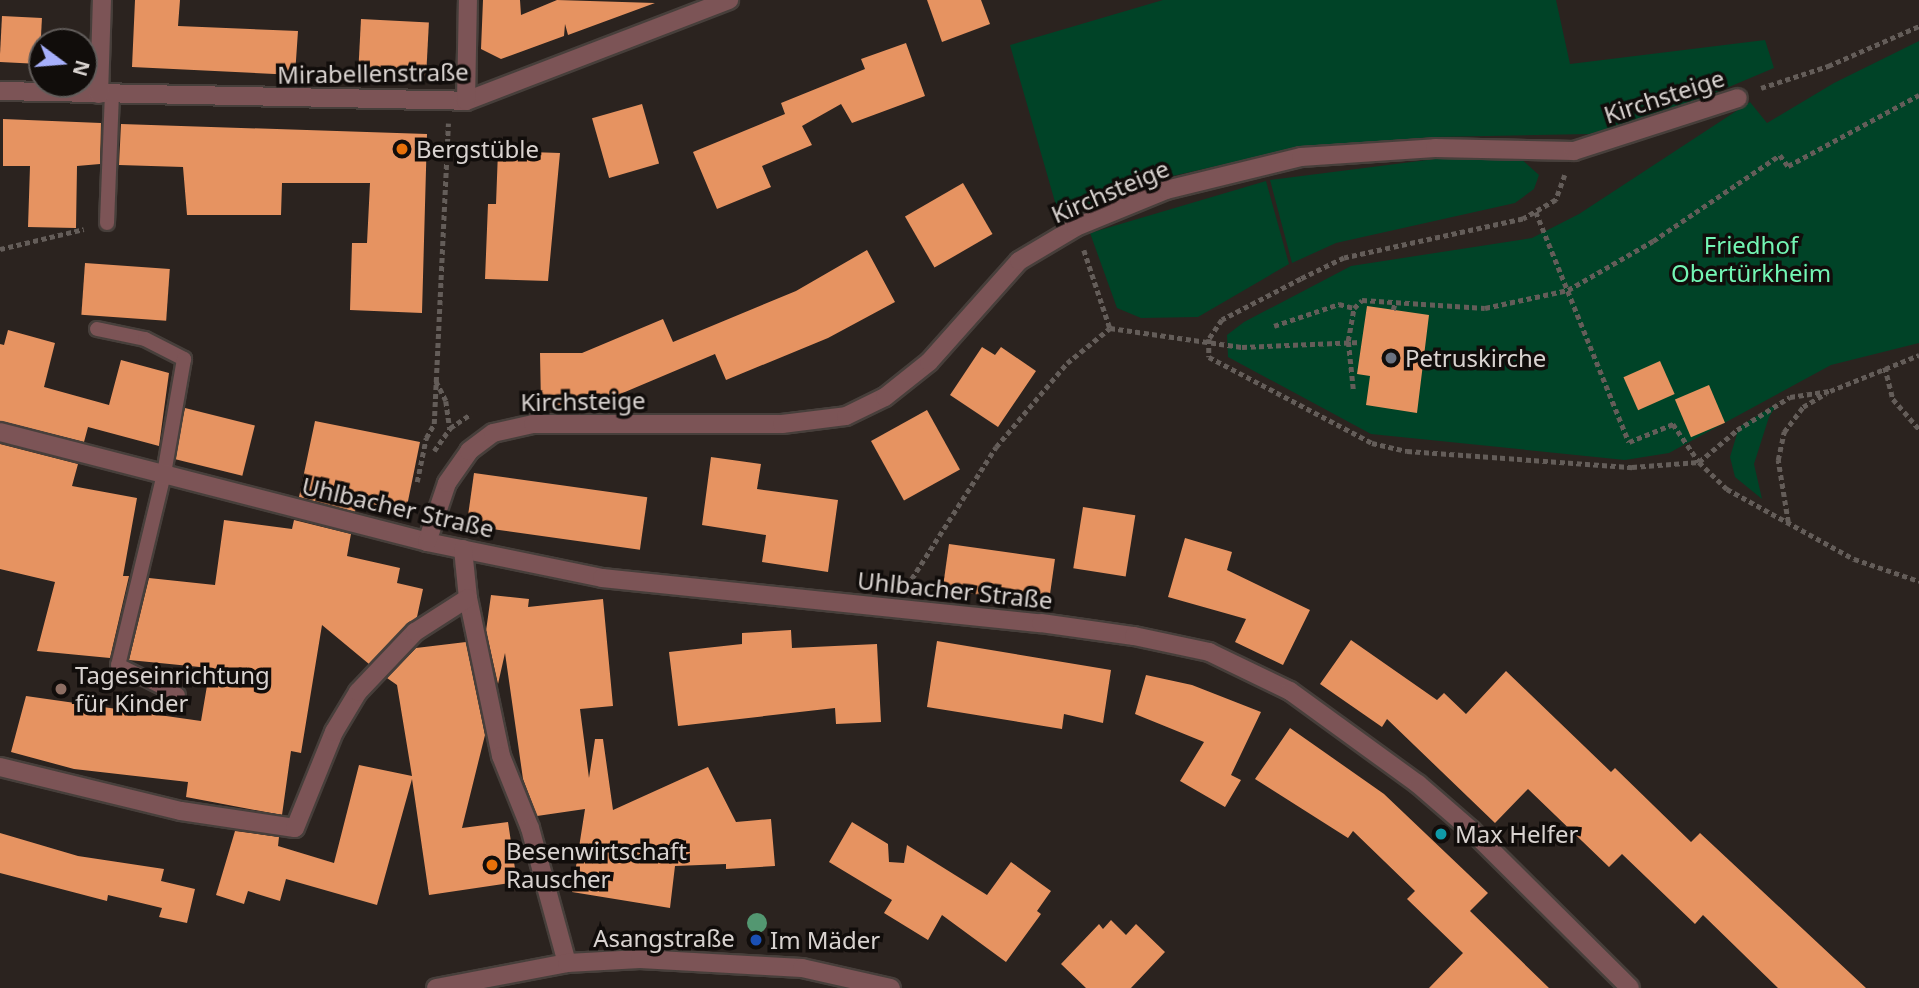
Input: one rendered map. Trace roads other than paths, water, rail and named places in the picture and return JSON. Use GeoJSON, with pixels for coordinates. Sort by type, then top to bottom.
{"type":"FeatureCollection","features":[{"type":"Feature","properties":{"kind":"street"},"geometry":{"type":"LineString","coordinates":[[102,0],[105,95]]}},
{"type":"Feature","properties":{"kind":"street"},"geometry":{"type":"LineString","coordinates":[[457,101],[468,0]]}},
{"type":"Feature","properties":{"kind":"street","name":"Mirabellenstraße"},"geometry":{"type":"LineString","coordinates":[[0,91],[457,101],[729,0]]}},
{"type":"Feature","properties":{"kind":"street","name":"Kirchsteige"},"geometry":{"type":"LineString","coordinates":[[427,542],[447,483],[469,451],[510,426],[782,424],[846,415],[885,397],[929,362],[1019,261],[1076,227],[1166,190],[1301,156],[1434,148],[1574,151],[1738,99]]}},
{"type":"Feature","properties":{"kind":"street","name":"Uhlbacher Straße"},"geometry":{"type":"LineString","coordinates":[[0,432],[427,542],[602,578],[1134,636],[1209,652],[1290,691],[1418,784],[1471,830],[1630,988]]}},
{"type":"Feature","properties":{"kind":"street"},"geometry":{"type":"LineString","coordinates":[[463,549],[468,598],[501,756],[530,828],[567,964]]}},
{"type":"Feature","properties":{"kind":"street"},"geometry":{"type":"LineString","coordinates":[[0,767],[181,811],[295,828],[334,732],[358,692],[415,632],[468,598]]}},
{"type":"Feature","properties":{"kind":"street","name":"Asangstraße"},"geometry":{"type":"LineString","coordinates":[[436,988],[567,964],[640,959],[750,963],[852,977],[891,988]]}},
{"type":"Feature","properties":{"kind":"lane"},"geometry":{"type":"LineString","coordinates":[[105,95],[107,223]]}},
{"type":"Feature","properties":{"kind":"lane"},"geometry":{"type":"LineString","coordinates":[[97,329],[145,339],[184,359],[164,474],[118,665],[178,695]]}},
{"type":"Feature","properties":{"kind":"place","name":"Bergstüble"},"geometry":{"type":"Point","coordinates":[402,149]}},
{"type":"Feature","properties":{"kind":"place","name":"Petruskirche"},"geometry":{"type":"Point","coordinates":[1391,358]}},
{"type":"Feature","properties":{"kind":"place","name":"Tageseinrichtung für Kinder"},"geometry":{"type":"Point","coordinates":[61,689]}},
{"type":"Feature","properties":{"kind":"place","name":"Max Helfer"},"geometry":{"type":"Point","coordinates":[1441,834]}},
{"type":"Feature","properties":{"kind":"place","name":"Besenwirtschaft Rauscher"},"geometry":{"type":"Point","coordinates":[492,865]}},
{"type":"Feature","properties":{"kind":"place","name":"Im Mäder"},"geometry":{"type":"Point","coordinates":[756,940]}},
{"type":"Feature","properties":{"kind":"park label","name":"Friedhof Obertürkheim"},"geometry":{"type":"Point","coordinates":[1751,259]}}]}
